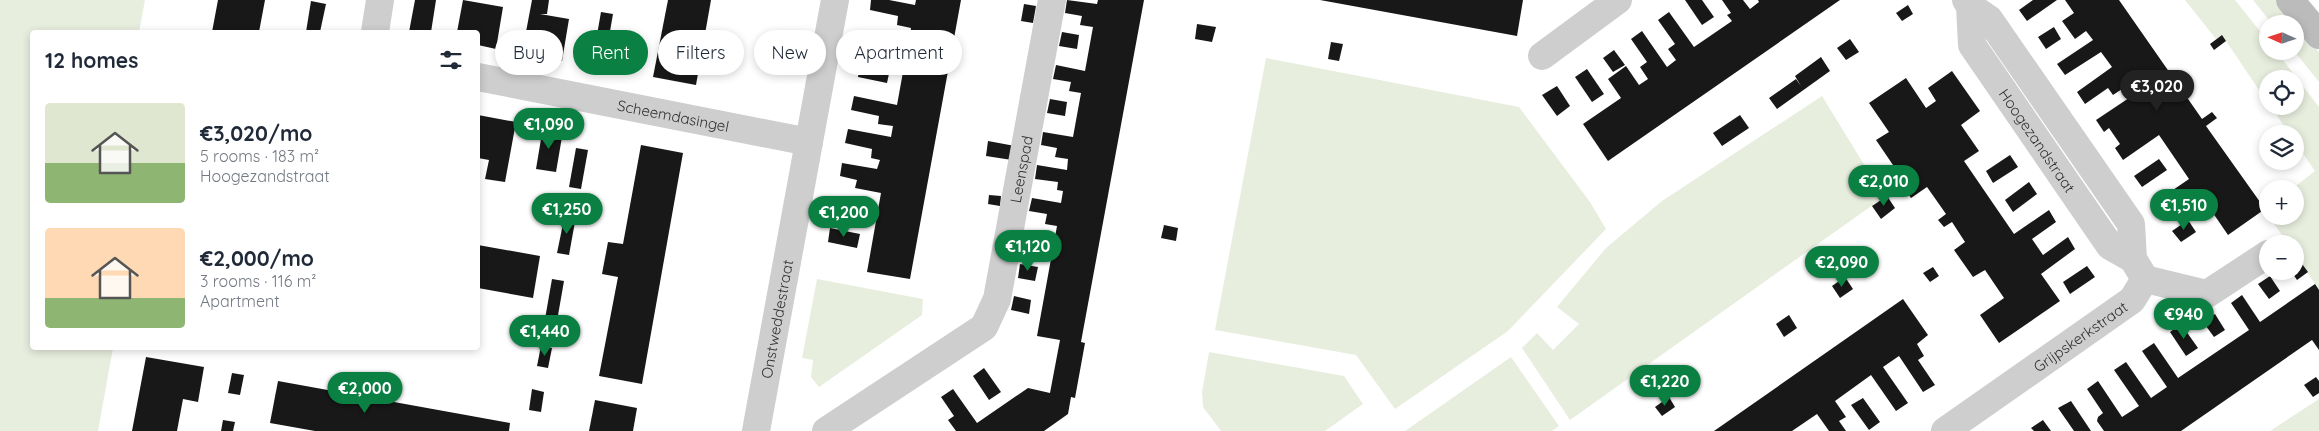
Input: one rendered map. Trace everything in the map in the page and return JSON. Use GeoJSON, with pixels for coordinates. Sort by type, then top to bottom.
{"type":"FeatureCollection","features":[{"type":"Feature","properties":{"kind":"street"},"geometry":{"type":"LineString","coordinates":[[375,30],[380,0]]}},
{"type":"Feature","properties":{"kind":"street","name":"Onstweddestraat"},"geometry":{"type":"LineString","coordinates":[[756,431],[835,0]]}},
{"type":"Feature","properties":{"kind":"street","name":"Leenspad"},"geometry":{"type":"LineString","coordinates":[[826,431],[984,327],[997,299],[1052,0]]}},
{"type":"Feature","properties":{"kind":"street"},"geometry":{"type":"LineString","coordinates":[[1542,56],[1618,0]]}},
{"type":"Feature","properties":{"kind":"street"},"geometry":{"type":"LineString","coordinates":[[2290,0],[2319,35]]}},
{"type":"Feature","properties":{"kind":"street","name":"Hoogezandstraat"},"geometry":{"type":"LineString","coordinates":[[1968,3],[1989,19],[2131,224],[2139,269]]}},
{"type":"Feature","properties":{"kind":"street","name":"Scheemdasingel"},"geometry":{"type":"LineString","coordinates":[[480,77],[809,142]]}},
{"type":"Feature","properties":{"kind":"street"},"geometry":{"type":"LineString","coordinates":[[2139,269],[2206,294],[2259,260]]}},
{"type":"Feature","properties":{"kind":"street","name":"Grijpskerkstraat"},"geometry":{"type":"LineString","coordinates":[[1945,431],[2132,300],[2139,269]]}},
{"type":"Feature","properties":{"kind":"green space"},"geometry":{"type":"Polygon","coordinates":[[[0,0],[145,0],[139,30],[30,30],[30,350],[113,350],[98,431],[0,431],[0,0]]]}},
{"type":"Feature","properties":{"kind":"green space"},"geometry":{"type":"Polygon","coordinates":[[[2185,0],[2235,0],[2259,30],[2259,60],[2283,60],[2291,70],[2259,70],[2259,90],[2222,35],[2216,39],[2185,0]]]}},
{"type":"Feature","properties":{"kind":"green space"},"geometry":{"type":"Polygon","coordinates":[[[2253,0],[2276,0],[2288,15],[2265,15],[2253,0]]]}},
{"type":"Feature","properties":{"kind":"green space"},"geometry":{"type":"Polygon","coordinates":[[[2304,34],[2319,52],[2319,82],[2301,60],[2304,60],[2304,34]]]}},
{"type":"Feature","properties":{"kind":"green space"},"geometry":{"type":"Polygon","coordinates":[[[1266,58],[1519,107],[1590,202],[1606,229],[1508,331],[1395,409],[1356,355],[1215,330],[1266,58]]]}},
{"type":"Feature","properties":{"kind":"green space"},"geometry":{"type":"Polygon","coordinates":[[[2304,87],[2319,107],[2319,290],[2304,268],[2304,235],[2282,235],[2275,225],[2304,225],[2304,180],[2315,171],[2304,155],[2304,125],[2283,125],[2277,115],[2304,115],[2304,87]]]}},
{"type":"Feature","properties":{"kind":"green space"},"geometry":{"type":"Polygon","coordinates":[[[1822,96],[1884,197],[1570,420],[1522,348],[1537,333],[1553,350],[1579,324],[1557,307],[1606,248],[1662,201],[1822,96]]]}},
{"type":"Feature","properties":{"kind":"green space"},"geometry":{"type":"Polygon","coordinates":[[[817,279],[923,299],[922,315],[819,387],[811,377],[813,360],[802,358],[817,279]]]}},
{"type":"Feature","properties":{"kind":"green space"},"geometry":{"type":"Polygon","coordinates":[[[1209,352],[1344,376],[1363,404],[1325,431],[1221,431],[1203,407],[1202,392],[1209,352]]]}},
{"type":"Feature","properties":{"kind":"green space"},"geometry":{"type":"Polygon","coordinates":[[[1511,357],[1559,426],[1552,431],[1405,431],[1511,357]]]}},
{"type":"Feature","properties":{"kind":"green space"},"geometry":{"type":"Polygon","coordinates":[[[2319,399],[2319,431],[2270,431],[2319,399]]]}},
{"type":"Feature","properties":{"kind":"building"},"geometry":{"type":"Polygon","coordinates":[[[218,0],[265,0],[259,30],[212,30],[218,0]]]}},
{"type":"Feature","properties":{"kind":"building"},"geometry":{"type":"Polygon","coordinates":[[[415,0],[436,0],[431,30],[409,30],[415,0]]]}},
{"type":"Feature","properties":{"kind":"building"},"geometry":{"type":"Polygon","coordinates":[[[463,0],[503,7],[499,30],[495,30],[495,49],[480,45],[480,30],[457,30],[463,0]]]}},
{"type":"Feature","properties":{"kind":"building"},"geometry":{"type":"Polygon","coordinates":[[[532,0],[549,0],[547,14],[540,14],[569,19],[563,55],[563,30],[526,30],[532,0]]]}},
{"type":"Feature","properties":{"kind":"building"},"geometry":{"type":"Polygon","coordinates":[[[668,0],[711,0],[706,30],[662,30],[668,0]]]}},
{"type":"Feature","properties":{"kind":"building"},"geometry":{"type":"Polygon","coordinates":[[[871,0],[889,0],[915,5],[916,0],[961,0],[956,30],[911,30],[911,28],[897,25],[898,16],[870,10],[871,0]]]}},
{"type":"Feature","properties":{"kind":"building"},"geometry":{"type":"Polygon","coordinates":[[[1067,0],[1097,4],[1098,0],[1144,0],[1081,342],[1085,343],[1075,398],[1071,397],[1068,414],[1044,431],[956,431],[948,420],[954,416],[941,397],[953,389],[977,423],[1028,388],[1050,393],[1060,340],[1037,336],[1057,226],[1045,224],[1047,214],[1029,211],[1032,198],[1061,203],[1063,191],[1057,190],[1058,182],[1035,179],[1037,165],[1067,170],[1068,159],[1055,157],[1057,148],[1041,145],[1043,132],[1073,137],[1081,93],[1069,91],[1071,82],[1053,79],[1056,65],[1085,71],[1093,27],[1080,25],[1082,16],[1065,13],[1067,0]]]}},
{"type":"Feature","properties":{"kind":"building"},"geometry":{"type":"Polygon","coordinates":[[[1320,0],[1523,0],[1517,36],[1320,0]]]}},
{"type":"Feature","properties":{"kind":"building"},"geometry":{"type":"Polygon","coordinates":[[[1685,0],[1702,0],[1714,17],[1702,25],[1685,0]]]}},
{"type":"Feature","properties":{"kind":"building"},"geometry":{"type":"Polygon","coordinates":[[[1722,0],[1743,0],[1750,9],[1759,2],[1758,0],[1840,0],[1608,161],[1583,124],[1621,98],[1608,79],[1626,66],[1639,85],[1648,79],[1640,67],[1647,62],[1631,39],[1642,31],[1667,67],[1676,60],[1668,49],[1675,44],[1658,20],[1669,12],[1694,47],[1732,21],[1727,15],[1731,13],[1722,0]]]}},
{"type":"Feature","properties":{"kind":"building"},"geometry":{"type":"Polygon","coordinates":[[[2033,0],[2057,0],[2027,21],[2019,10],[2033,0]]]}},
{"type":"Feature","properties":{"kind":"building"},"geometry":{"type":"Polygon","coordinates":[[[2065,0],[2119,0],[2202,119],[2212,112],[2217,118],[2206,126],[2259,201],[2259,213],[2228,235],[2202,197],[2191,206],[2185,198],[2161,215],[2154,203],[2189,179],[2159,135],[2123,160],[2115,148],[2120,144],[2109,128],[2104,132],[2096,120],[2132,96],[2125,87],[2113,95],[2108,88],[2085,104],[2077,92],[2112,67],[2101,52],[2065,75],[2057,64],[2093,40],[2086,31],[2075,39],[2062,21],[2074,13],[2065,0]]]}},
{"type":"Feature","properties":{"kind":"building"},"geometry":{"type":"Polygon","coordinates":[[[311,1],[326,4],[320,30],[306,30],[311,1]]]}},
{"type":"Feature","properties":{"kind":"building"},"geometry":{"type":"Polygon","coordinates":[[[1024,4],[1036,6],[1033,23],[1021,21],[1024,4]]]}},
{"type":"Feature","properties":{"kind":"building"},"geometry":{"type":"Polygon","coordinates":[[[1908,5],[1913,14],[1902,21],[1896,13],[1908,5]]]}},
{"type":"Feature","properties":{"kind":"building"},"geometry":{"type":"Polygon","coordinates":[[[601,12],[613,14],[610,30],[598,30],[601,12]]]}},
{"type":"Feature","properties":{"kind":"building"},"geometry":{"type":"Polygon","coordinates":[[[1197,24],[1216,27],[1212,42],[1195,39],[1197,24]]]}},
{"type":"Feature","properties":{"kind":"building"},"geometry":{"type":"Polygon","coordinates":[[[2054,27],[2061,39],[2046,49],[2038,37],[2054,27]]]}},
{"type":"Feature","properties":{"kind":"building"},"geometry":{"type":"Polygon","coordinates":[[[1062,32],[1079,35],[1077,49],[1059,46],[1062,32]]]}},
{"type":"Feature","properties":{"kind":"building"},"geometry":{"type":"Polygon","coordinates":[[[2222,35],[2226,41],[2214,50],[2210,44],[2222,35]]]}},
{"type":"Feature","properties":{"kind":"building"},"geometry":{"type":"Polygon","coordinates":[[[1850,39],[1859,52],[1846,60],[1837,48],[1850,39]]]}},
{"type":"Feature","properties":{"kind":"building"},"geometry":{"type":"Polygon","coordinates":[[[1331,42],[1343,44],[1339,61],[1328,59],[1331,42]]]}},
{"type":"Feature","properties":{"kind":"building"},"geometry":{"type":"Polygon","coordinates":[[[1614,50],[1625,65],[1613,72],[1603,58],[1614,50]]]}},
{"type":"Feature","properties":{"kind":"building"},"geometry":{"type":"Polygon","coordinates":[[[658,51],[658,75],[698,75],[696,85],[653,77],[658,51]]]}},
{"type":"Feature","properties":{"kind":"building"},"geometry":{"type":"Polygon","coordinates":[[[1821,57],[1830,71],[1777,109],[1769,98],[1796,79],[1801,86],[1795,76],[1821,57]]]}},
{"type":"Feature","properties":{"kind":"building"},"geometry":{"type":"Polygon","coordinates":[[[1587,69],[1604,94],[1592,102],[1575,77],[1587,69]]]}},
{"type":"Feature","properties":{"kind":"building"},"geometry":{"type":"Polygon","coordinates":[[[1952,71],[1980,111],[1961,125],[1979,151],[1964,161],[2014,234],[2049,210],[2056,222],[2032,239],[2043,255],[2068,237],[2075,249],[2041,274],[2060,301],[1999,343],[1980,315],[2004,298],[1985,270],[1973,277],[1954,250],[1965,242],[1952,222],[1944,227],[1938,220],[1946,214],[1927,187],[1911,198],[1892,170],[1895,168],[1876,140],[1889,132],[1869,103],[1906,78],[1926,108],[1936,101],[1928,88],[1952,71]]]}},
{"type":"Feature","properties":{"kind":"building"},"geometry":{"type":"Polygon","coordinates":[[[858,75],[889,75],[887,83],[858,77],[858,75]]]}},
{"type":"Feature","properties":{"kind":"building"},"geometry":{"type":"Polygon","coordinates":[[[902,75],[947,75],[910,279],[867,272],[881,193],[855,188],[857,180],[840,176],[842,163],[877,169],[880,160],[871,158],[872,149],[845,143],[848,129],[891,137],[893,126],[878,124],[879,116],[851,110],[854,96],[897,105],[902,75]]]}},
{"type":"Feature","properties":{"kind":"building"},"geometry":{"type":"Polygon","coordinates":[[[1557,86],[1570,106],[1557,116],[1542,95],[1557,86]]]}},
{"type":"Feature","properties":{"kind":"building"},"geometry":{"type":"Polygon","coordinates":[[[1050,99],[1067,102],[1065,116],[1047,113],[1050,99]]]}},
{"type":"Feature","properties":{"kind":"building"},"geometry":{"type":"Polygon","coordinates":[[[480,115],[516,122],[505,182],[485,179],[489,160],[480,158],[480,115]]]}},
{"type":"Feature","properties":{"kind":"building"},"geometry":{"type":"Polygon","coordinates":[[[1740,115],[1749,128],[1722,146],[1713,133],[1740,115]]]}},
{"type":"Feature","properties":{"kind":"building"},"geometry":{"type":"Polygon","coordinates":[[[543,127],[563,131],[556,172],[536,169],[543,127]]]}},
{"type":"Feature","properties":{"kind":"building"},"geometry":{"type":"Polygon","coordinates":[[[988,141],[1015,146],[1012,160],[986,156],[988,141]]]}},
{"type":"Feature","properties":{"kind":"building"},"geometry":{"type":"Polygon","coordinates":[[[641,145],[683,153],[642,384],[599,376],[618,277],[602,274],[608,242],[623,244],[641,145]]]}},
{"type":"Feature","properties":{"kind":"building"},"geometry":{"type":"Polygon","coordinates":[[[576,148],[588,150],[581,189],[569,187],[576,148]]]}},
{"type":"Feature","properties":{"kind":"building"},"geometry":{"type":"Polygon","coordinates":[[[2010,155],[2018,167],[1993,183],[1986,171],[2010,155]]]}},
{"type":"Feature","properties":{"kind":"building"},"geometry":{"type":"Polygon","coordinates":[[[2159,159],[2167,170],[2142,187],[2134,176],[2159,159]]]}},
{"type":"Feature","properties":{"kind":"building"},"geometry":{"type":"Polygon","coordinates":[[[2029,182],[2037,194],[2013,212],[2005,200],[2029,182]]]}},
{"type":"Feature","properties":{"kind":"building"},"geometry":{"type":"Polygon","coordinates":[[[989,195],[1001,196],[1000,206],[988,204],[989,195]]]}},
{"type":"Feature","properties":{"kind":"building"},"geometry":{"type":"Polygon","coordinates":[[[836,196],[865,201],[863,215],[834,209],[836,196]]]}},
{"type":"Feature","properties":{"kind":"building"},"geometry":{"type":"Polygon","coordinates":[[[1887,196],[1895,208],[1881,219],[1872,206],[1887,196]]]}},
{"type":"Feature","properties":{"kind":"building"},"geometry":{"type":"Polygon","coordinates":[[[565,214],[576,216],[569,255],[557,253],[565,214]]]}},
{"type":"Feature","properties":{"kind":"building"},"geometry":{"type":"Polygon","coordinates":[[[2188,220],[2196,232],[2181,242],[2172,231],[2188,220]]]}},
{"type":"Feature","properties":{"kind":"building"},"geometry":{"type":"Polygon","coordinates":[[[1164,225],[1178,228],[1176,241],[1161,238],[1164,225]]]}},
{"type":"Feature","properties":{"kind":"building"},"geometry":{"type":"Polygon","coordinates":[[[830,228],[860,234],[857,248],[828,242],[830,228]]]}},
{"type":"Feature","properties":{"kind":"building"},"geometry":{"type":"Polygon","coordinates":[[[1026,231],[1044,234],[1041,247],[1023,244],[1026,231]]]}},
{"type":"Feature","properties":{"kind":"building"},"geometry":{"type":"Polygon","coordinates":[[[480,245],[540,256],[533,298],[480,288],[480,245]]]}},
{"type":"Feature","properties":{"kind":"building"},"geometry":{"type":"Polygon","coordinates":[[[1020,264],[1038,267],[1035,281],[1018,278],[1020,264]]]}},
{"type":"Feature","properties":{"kind":"building"},"geometry":{"type":"Polygon","coordinates":[[[2087,266],[2095,277],[2070,294],[2063,282],[2087,266]]]}},
{"type":"Feature","properties":{"kind":"building"},"geometry":{"type":"Polygon","coordinates":[[[1933,267],[1939,276],[1930,282],[1923,273],[1933,267]]]}},
{"type":"Feature","properties":{"kind":"building"},"geometry":{"type":"Polygon","coordinates":[[[2304,267],[2308,272],[2304,275],[2304,267]]]}},
{"type":"Feature","properties":{"kind":"building"},"geometry":{"type":"Polygon","coordinates":[[[1845,277],[1853,289],[1840,298],[1832,286],[1845,277]]]}},
{"type":"Feature","properties":{"kind":"building"},"geometry":{"type":"Polygon","coordinates":[[[552,279],[564,281],[557,321],[545,319],[552,279]]]}},
{"type":"Feature","properties":{"kind":"building"},"geometry":{"type":"Polygon","coordinates":[[[2264,280],[2273,280],[2280,291],[2269,299],[2258,284],[2264,280]]]}},
{"type":"Feature","properties":{"kind":"building"},"geometry":{"type":"Polygon","coordinates":[[[2315,284],[2319,290],[2319,350],[2312,340],[2181,431],[2104,431],[2097,421],[2098,417],[2103,413],[2087,389],[2098,381],[2122,417],[2139,406],[2114,370],[2126,362],[2151,398],[2167,387],[2142,351],[2154,343],[2178,378],[2249,330],[2231,303],[2242,295],[2260,322],[2315,284]]]}},
{"type":"Feature","properties":{"kind":"building"},"geometry":{"type":"Polygon","coordinates":[[[1014,296],[1031,300],[1029,314],[1011,310],[1014,296]]]}},
{"type":"Feature","properties":{"kind":"building"},"geometry":{"type":"Polygon","coordinates":[[[1903,299],[1928,335],[1917,344],[1924,356],[1918,360],[1935,385],[1923,392],[1899,356],[1883,367],[1908,403],[1896,411],[1871,375],[1835,401],[1846,417],[1839,421],[1846,431],[1829,431],[1817,414],[1792,431],[1714,431],[1903,299]]]}},
{"type":"Feature","properties":{"kind":"building"},"geometry":{"type":"Polygon","coordinates":[[[2215,314],[2225,330],[2214,337],[2203,322],[2215,314]]]}},
{"type":"Feature","properties":{"kind":"building"},"geometry":{"type":"Polygon","coordinates":[[[1789,315],[1797,328],[1784,337],[1776,324],[1789,315]]]}},
{"type":"Feature","properties":{"kind":"building"},"geometry":{"type":"Polygon","coordinates":[[[2181,324],[2198,348],[2186,356],[2170,332],[2181,324]]]}},
{"type":"Feature","properties":{"kind":"building"},"geometry":{"type":"Polygon","coordinates":[[[541,346],[552,348],[548,368],[537,366],[541,346]]]}},
{"type":"Feature","properties":{"kind":"building"},"geometry":{"type":"Polygon","coordinates":[[[146,357],[204,367],[198,402],[183,399],[177,431],[132,431],[146,357]]]}},
{"type":"Feature","properties":{"kind":"building"},"geometry":{"type":"Polygon","coordinates":[[[984,368],[1001,392],[989,400],[973,376],[984,368]]]}},
{"type":"Feature","properties":{"kind":"building"},"geometry":{"type":"Polygon","coordinates":[[[232,373],[244,375],[240,395],[228,393],[232,373]]]}},
{"type":"Feature","properties":{"kind":"building"},"geometry":{"type":"Polygon","coordinates":[[[2316,377],[2319,381],[2319,393],[2313,397],[2304,385],[2316,377]]]}},
{"type":"Feature","properties":{"kind":"building"},"geometry":{"type":"Polygon","coordinates":[[[278,381],[510,423],[509,431],[315,431],[270,423],[278,381]]]}},
{"type":"Feature","properties":{"kind":"building"},"geometry":{"type":"Polygon","coordinates":[[[532,389],[544,392],[541,412],[529,410],[532,389]]]}},
{"type":"Feature","properties":{"kind":"building"},"geometry":{"type":"Polygon","coordinates":[[[1669,397],[1675,407],[1662,416],[1655,407],[1669,397]]]}},
{"type":"Feature","properties":{"kind":"building"},"geometry":{"type":"Polygon","coordinates":[[[1863,398],[1880,422],[1869,430],[1851,405],[1863,398]]]}},
{"type":"Feature","properties":{"kind":"building"},"geometry":{"type":"Polygon","coordinates":[[[595,400],[637,408],[633,431],[589,431],[595,400]]]}},
{"type":"Feature","properties":{"kind":"building"},"geometry":{"type":"Polygon","coordinates":[[[2071,401],[2091,431],[2074,431],[2058,408],[2071,401]]]}},
{"type":"Feature","properties":{"kind":"building"},"geometry":{"type":"Polygon","coordinates":[[[223,420],[235,422],[233,431],[221,431],[223,420]]]}},
{"type":"Feature","properties":{"kind":"building"},"geometry":{"type":"Polygon","coordinates":[[[2043,420],[2051,431],[2034,431],[2031,428],[2043,420]]]}}]}
